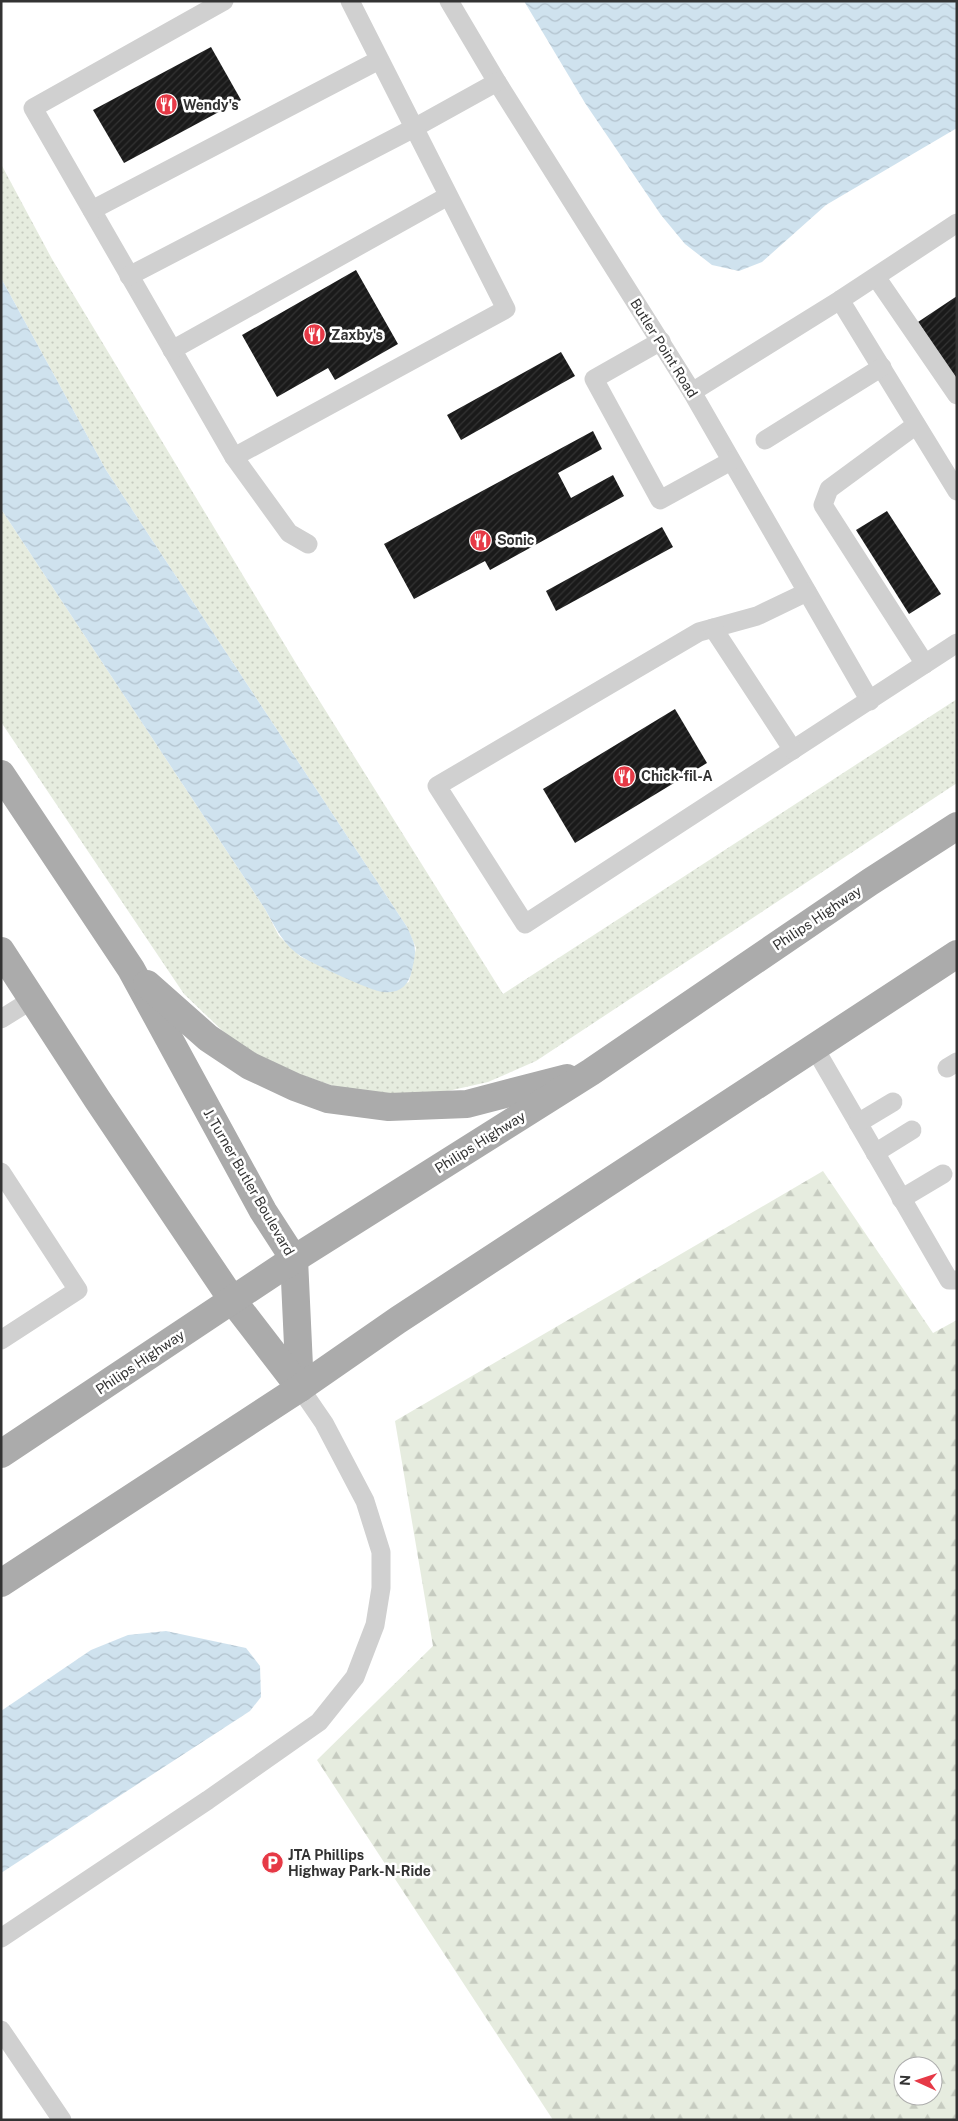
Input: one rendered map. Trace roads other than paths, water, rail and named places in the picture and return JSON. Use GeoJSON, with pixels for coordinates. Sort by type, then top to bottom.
{"type":"FeatureCollection","features":[{"type":"Feature","properties":{"kind":"main road","name":"J. Turner Butler Boulevard"},"geometry":{"type":"LineString","coordinates":[[1,774],[131,969],[263,1211],[294,1259],[300,1388]]}},
{"type":"Feature","properties":{"kind":"main road","name":"Philips Highway"},"geometry":{"type":"LineString","coordinates":[[1,1454],[294,1259],[591,1072],[870,882],[957,826]]}},
{"type":"Feature","properties":{"kind":"main road"},"geometry":{"type":"LineString","coordinates":[[1,951],[97,1099],[233,1301],[300,1388]]}},
{"type":"Feature","properties":{"kind":"main road"},"geometry":{"type":"LineString","coordinates":[[1,1583],[957,954]]}},
{"type":"Feature","properties":{"kind":"main road"},"geometry":{"type":"LineString","coordinates":[[131,969],[208,1038],[250,1066],[295,1087],[328,1099],[390,1107],[467,1104],[591,1072]]}},
{"type":"Feature","properties":{"kind":"lane"},"geometry":{"type":"LineString","coordinates":[[224,1],[32,108],[234,457],[289,532],[308,544]]}},
{"type":"Feature","properties":{"kind":"lane"},"geometry":{"type":"LineString","coordinates":[[234,457],[506,309],[350,1]]}},
{"type":"Feature","properties":{"kind":"lane","name":"Butler Point Road"},"geometry":{"type":"LineString","coordinates":[[449,1],[497,82],[692,392],[870,700]]}},
{"type":"Feature","properties":{"kind":"lane"},"geometry":{"type":"LineString","coordinates":[[92,210],[379,60]]}},
{"type":"Feature","properties":{"kind":"lane"},"geometry":{"type":"LineString","coordinates":[[129,276],[414,128],[497,82]]}},
{"type":"Feature","properties":{"kind":"lane"},"geometry":{"type":"LineString","coordinates":[[172,350],[448,196]]}},
{"type":"Feature","properties":{"kind":"lane"},"geometry":{"type":"LineString","coordinates":[[692,392],[840,300],[957,223]]}},
{"type":"Feature","properties":{"kind":"lane"},"geometry":{"type":"LineString","coordinates":[[876,277],[957,395]]}},
{"type":"Feature","properties":{"kind":"lane"},"geometry":{"type":"LineString","coordinates":[[840,300],[957,491]]}},
{"type":"Feature","properties":{"kind":"lane"},"geometry":{"type":"LineString","coordinates":[[660,341],[594,379],[660,500],[732,461]]}},
{"type":"Feature","properties":{"kind":"lane"},"geometry":{"type":"LineString","coordinates":[[765,440],[882,367]]}},
{"type":"Feature","properties":{"kind":"lane"},"geometry":{"type":"LineString","coordinates":[[916,425],[829,489],[823,505],[925,664]]}},
{"type":"Feature","properties":{"kind":"lane"},"geometry":{"type":"LineString","coordinates":[[807,592],[757,616],[698,632],[437,786],[525,924],[957,643]]}},
{"type":"Feature","properties":{"kind":"lane"},"geometry":{"type":"LineString","coordinates":[[713,628],[793,750]]}},
{"type":"Feature","properties":{"kind":"lane"},"geometry":{"type":"LineString","coordinates":[[1,1019],[33,999]]}},
{"type":"Feature","properties":{"kind":"lane"},"geometry":{"type":"LineString","coordinates":[[814,1047],[949,1280],[957,1280]]}},
{"type":"Feature","properties":{"kind":"lane"},"geometry":{"type":"LineString","coordinates":[[858,1123],[892,1102]]}},
{"type":"Feature","properties":{"kind":"lane"},"geometry":{"type":"LineString","coordinates":[[875,1153],[912,1130]]}},
{"type":"Feature","properties":{"kind":"lane"},"geometry":{"type":"LineString","coordinates":[[1,1172],[78,1290],[1,1340]]}},
{"type":"Feature","properties":{"kind":"lane"},"geometry":{"type":"LineString","coordinates":[[902,1199],[942,1174]]}},
{"type":"Feature","properties":{"kind":"lane"},"geometry":{"type":"LineString","coordinates":[[1,1938],[208,1800],[319,1722],[356,1677],[375,1625],[381,1588],[381,1552],[365,1502],[324,1423],[300,1388]]}},
{"type":"Feature","properties":{"kind":"lane"},"geometry":{"type":"LineString","coordinates":[[1,2030],[62,2120]]}},
{"type":"Feature","properties":{"kind":"water"},"geometry":{"type":"Polygon","coordinates":[[[524,1],[957,1],[957,128],[826,205],[762,262],[739,271],[712,265],[685,244],[661,215],[585,103],[524,1]]]}},
{"type":"Feature","properties":{"kind":"water"},"geometry":{"type":"Polygon","coordinates":[[[1,278],[106,470],[407,927],[414,943],[415,957],[409,980],[399,990],[383,992],[355,982],[302,957],[285,942],[1,509],[1,278]]]}},
{"type":"Feature","properties":{"kind":"water"},"geometry":{"type":"Polygon","coordinates":[[[166,1631],[246,1648],[260,1666],[261,1697],[250,1711],[1,1873],[1,1711],[91,1650],[128,1635],[166,1631]]]}},
{"type":"Feature","properties":{"kind":"place","name":"Wendy's"},"geometry":{"type":"Point","coordinates":[167,105]}},
{"type":"Feature","properties":{"kind":"place","name":"Zaxby's"},"geometry":{"type":"Point","coordinates":[315,335]}},
{"type":"Feature","properties":{"kind":"place","name":"Sonic"},"geometry":{"type":"Point","coordinates":[481,540]}},
{"type":"Feature","properties":{"kind":"place","name":"Chick-fil-A"},"geometry":{"type":"Point","coordinates":[625,776]}},
{"type":"Feature","properties":{"kind":"place","name":"JTA Phillips Highway Park-N-Ride"},"geometry":{"type":"Point","coordinates":[272,1863]}}]}
